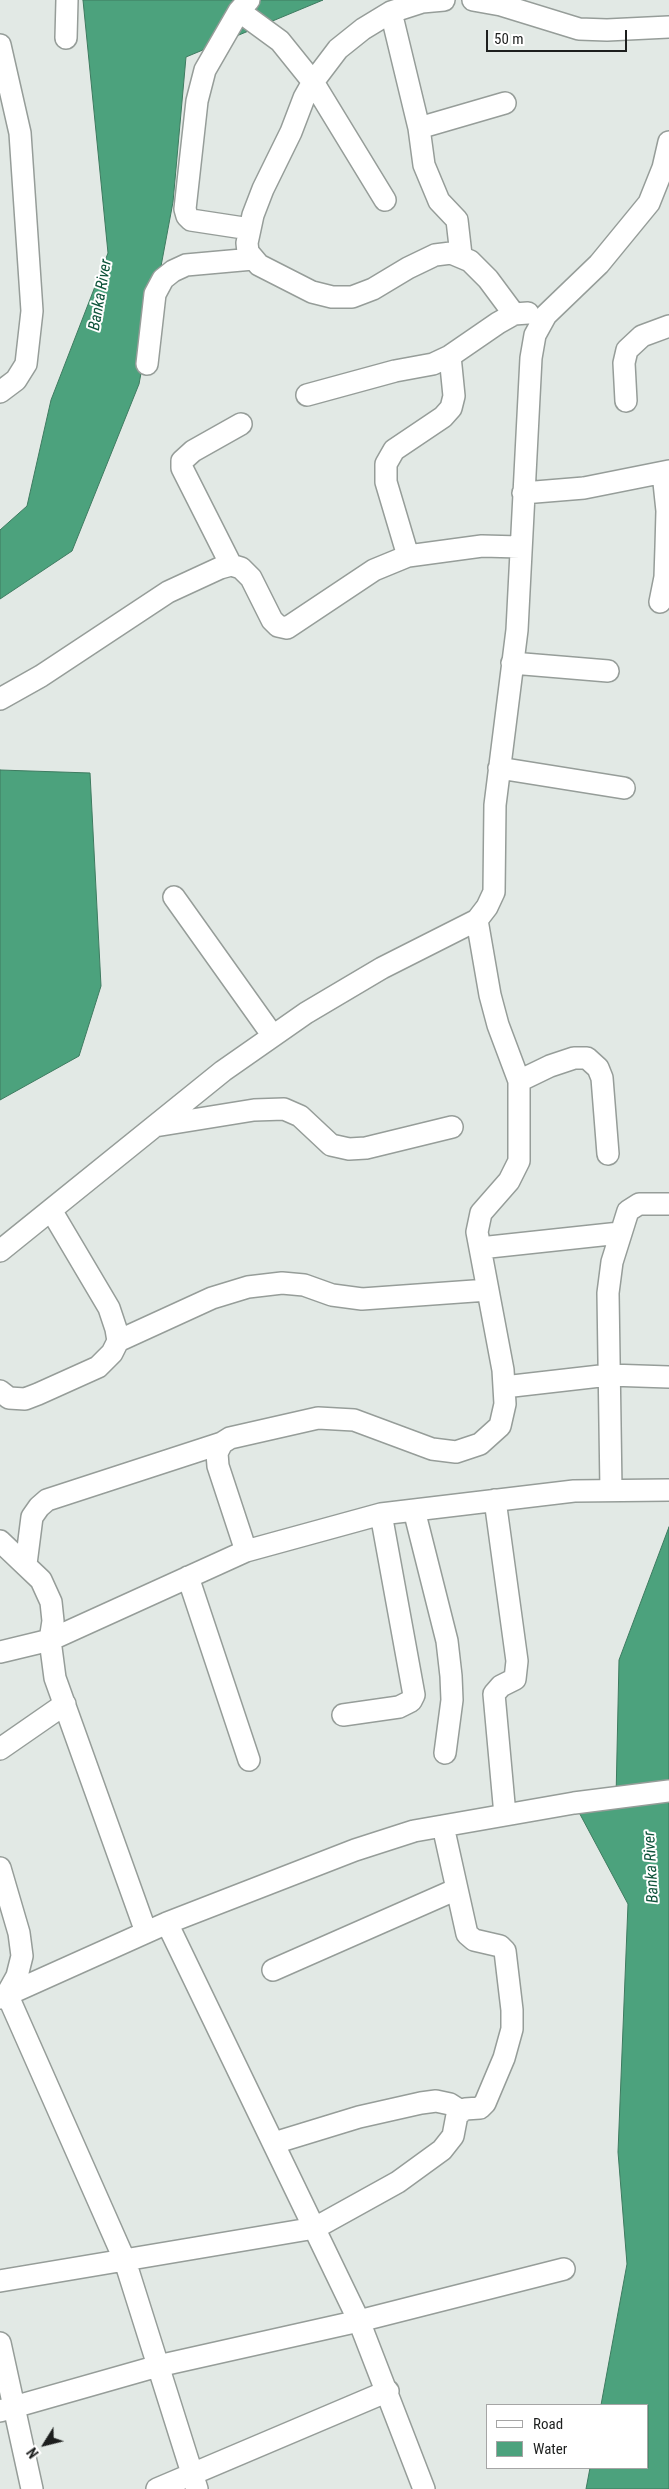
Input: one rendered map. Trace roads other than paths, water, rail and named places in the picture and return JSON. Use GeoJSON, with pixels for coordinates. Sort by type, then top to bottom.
{"type":"FeatureCollection","features":[{"type":"Feature","properties":{"kind":"street"},"geometry":{"type":"LineString","coordinates":[[66,38],[67,0]]}},
{"type":"Feature","properties":{"kind":"street"},"geometry":{"type":"LineString","coordinates":[[444,0],[422,2],[391,12],[363,29],[338,50],[313,82],[263,189],[253,215],[247,242],[253,259],[259,265],[312,292],[332,297],[352,297],[374,289],[408,268],[435,255],[451,253],[470,261],[488,279],[514,314]]}},
{"type":"Feature","properties":{"kind":"street"},"geometry":{"type":"LineString","coordinates":[[473,0],[501,5],[579,29],[607,30],[669,27]]}},
{"type":"Feature","properties":{"kind":"street"},"geometry":{"type":"LineString","coordinates":[[250,229],[191,220],[184,209],[197,101],[205,70],[244,6],[280,41],[313,82],[385,200]]}},
{"type":"Feature","properties":{"kind":"street"},"geometry":{"type":"LineString","coordinates":[[391,12],[419,128],[424,165],[439,201],[457,220],[461,256]]}},
{"type":"Feature","properties":{"kind":"street"},"geometry":{"type":"LineString","coordinates":[[0,46],[20,133],[32,311],[26,364],[16,380],[0,392]]}},
{"type":"Feature","properties":{"kind":"street"},"geometry":{"type":"LineString","coordinates":[[419,128],[505,103]]}},
{"type":"Feature","properties":{"kind":"street"},"geometry":{"type":"LineString","coordinates":[[0,1251],[223,1071],[306,1013],[382,968],[477,920],[488,907],[494,892],[496,805],[499,768],[517,630],[531,358],[535,335],[546,315],[599,264],[649,203],[663,191],[663,168],[669,142]]}},
{"type":"Feature","properties":{"kind":"street"},"geometry":{"type":"LineString","coordinates":[[147,364],[154,294],[163,279],[173,271],[186,265],[253,259]]}},
{"type":"Feature","properties":{"kind":"street"},"geometry":{"type":"LineString","coordinates":[[307,395],[395,371],[433,364],[450,356],[514,314],[526,312],[546,315]]}},
{"type":"Feature","properties":{"kind":"street"},"geometry":{"type":"LineString","coordinates":[[626,401],[624,363],[627,350],[642,336],[669,326]]}},
{"type":"Feature","properties":{"kind":"street"},"geometry":{"type":"LineString","coordinates":[[408,556],[386,482],[386,464],[394,450],[443,417],[451,408],[454,396],[450,356]]}},
{"type":"Feature","properties":{"kind":"street"},"geometry":{"type":"LineString","coordinates":[[231,565],[182,468],[182,461],[194,451],[241,424]]}},
{"type":"Feature","properties":{"kind":"street"},"geometry":{"type":"LineString","coordinates":[[523,493],[584,488],[666,472],[665,577],[660,602]]}},
{"type":"Feature","properties":{"kind":"street"},"geometry":{"type":"LineString","coordinates":[[0,699],[41,676],[168,592],[210,571],[231,565],[241,568],[251,578],[272,620],[278,626],[287,628],[374,570],[408,556],[482,546],[520,547]]}},
{"type":"Feature","properties":{"kind":"street"},"geometry":{"type":"LineString","coordinates":[[512,663],[608,671]]}},
{"type":"Feature","properties":{"kind":"street"},"geometry":{"type":"LineString","coordinates":[[499,768],[624,788]]}},
{"type":"Feature","properties":{"kind":"street"},"geometry":{"type":"LineString","coordinates":[[174,897],[273,1036]]}},
{"type":"Feature","properties":{"kind":"street"},"geometry":{"type":"LineString","coordinates":[[26,1564],[32,1518],[39,1507],[47,1500],[222,1443],[243,1434],[318,1418],[354,1420],[432,1449],[456,1452],[480,1444],[500,1426],[505,1404],[504,1387],[477,1232],[481,1213],[509,1181],[519,1161],[519,1081],[496,1018],[477,920]]}},
{"type":"Feature","properties":{"kind":"street"},"geometry":{"type":"LineString","coordinates":[[519,1081],[550,1066],[574,1058],[587,1058],[598,1068],[602,1078],[608,1154]]}},
{"type":"Feature","properties":{"kind":"street"},"geometry":{"type":"LineString","coordinates":[[155,1126],[254,1110],[284,1109],[300,1116],[331,1145],[349,1149],[366,1148],[452,1127]]}},
{"type":"Feature","properties":{"kind":"street"},"geometry":{"type":"LineString","coordinates":[[611,1490],[608,1293],[612,1262],[628,1211],[638,1204],[669,1204]]}},
{"type":"Feature","properties":{"kind":"street"},"geometry":{"type":"LineString","coordinates":[[51,1210],[109,1308],[118,1342]]}},
{"type":"Feature","properties":{"kind":"street"},"geometry":{"type":"LineString","coordinates":[[480,1248],[620,1233]]}},
{"type":"Feature","properties":{"kind":"street"},"geometry":{"type":"LineString","coordinates":[[0,1391],[9,1398],[25,1398],[38,1394],[98,1367],[112,1353],[118,1342],[212,1298],[248,1287],[282,1283],[304,1285],[332,1295],[362,1300],[488,1290]]}},
{"type":"Feature","properties":{"kind":"street"},"geometry":{"type":"LineString","coordinates":[[504,1387],[609,1375],[669,1377]]}},
{"type":"Feature","properties":{"kind":"street"},"geometry":{"type":"LineString","coordinates":[[222,1443],[217,1453],[218,1466],[246,1551]]}},
{"type":"Feature","properties":{"kind":"street"},"geometry":{"type":"LineString","coordinates":[[0,1652],[50,1640],[246,1551],[381,1514],[574,1490],[669,1490]]}},
{"type":"Feature","properties":{"kind":"street"},"geometry":{"type":"LineString","coordinates":[[495,1500],[517,1661],[515,1679],[501,1686],[494,1694],[505,1815]]}},
{"type":"Feature","properties":{"kind":"street"},"geometry":{"type":"LineString","coordinates":[[414,1510],[447,1642],[452,1700],[445,1753]]}},
{"type":"Feature","properties":{"kind":"street"},"geometry":{"type":"LineString","coordinates":[[343,1715],[398,1707],[410,1701],[414,1695],[381,1514]]}},
{"type":"Feature","properties":{"kind":"street"},"geometry":{"type":"LineString","coordinates":[[0,1541],[41,1580],[51,1602],[53,1621],[50,1640],[55,1678],[146,1932]]}},
{"type":"Feature","properties":{"kind":"street"},"geometry":{"type":"LineString","coordinates":[[188,1577],[249,1760]]}},
{"type":"Feature","properties":{"kind":"street"},"geometry":{"type":"LineString","coordinates":[[0,1749],[64,1704]]}},
{"type":"Feature","properties":{"kind":"street"},"geometry":{"type":"LineString","coordinates":[[4,1996],[167,1923],[355,1850],[414,1831],[574,1803],[669,1791]]}},
{"type":"Feature","properties":{"kind":"street"},"geometry":{"type":"LineString","coordinates":[[274,2143],[359,2118],[421,2103],[436,2101],[450,2104],[461,2111],[476,2110],[484,2103],[504,2058],[512,2029],[506,1951],[500,1946],[474,1940],[467,1934],[443,1826]]}},
{"type":"Feature","properties":{"kind":"street"},"geometry":{"type":"LineString","coordinates":[[0,1868],[18,1933],[22,1956],[17,1976],[4,1996]]}},
{"type":"Feature","properties":{"kind":"street"},"geometry":{"type":"LineString","coordinates":[[273,1970],[457,1889]]}},
{"type":"Feature","properties":{"kind":"street"},"geometry":{"type":"LineString","coordinates":[[167,1923],[359,2321],[388,2391],[424,2489]]}},
{"type":"Feature","properties":{"kind":"street"},"geometry":{"type":"LineString","coordinates":[[4,1996],[125,2260],[195,2482]]}},
{"type":"Feature","properties":{"kind":"street"},"geometry":{"type":"LineString","coordinates":[[0,2281],[315,2228],[398,2182],[442,2150],[453,2136],[457,2115],[461,2111]]}},
{"type":"Feature","properties":{"kind":"street"},"geometry":{"type":"LineString","coordinates":[[7,2410],[158,2366],[359,2321],[564,2269]]}},
{"type":"Feature","properties":{"kind":"street"},"geometry":{"type":"LineString","coordinates":[[0,2343],[7,2410],[32,2489]]}},
{"type":"Feature","properties":{"kind":"street"},"geometry":{"type":"LineString","coordinates":[[157,2489],[195,2482],[388,2391]]}},
{"type":"Feature","properties":{"kind":"water","name":"Banka River"},"geometry":{"type":"Polygon","coordinates":[[[83,0],[323,0],[186,57],[173,202],[139,384],[72,551],[0,599],[0,530],[27,506],[51,400],[108,253],[83,0]]]}},
{"type":"Feature","properties":{"kind":"water"},"geometry":{"type":"Polygon","coordinates":[[[0,770],[90,773],[101,986],[79,1056],[0,1100],[0,770]]]}},
{"type":"Feature","properties":{"kind":"water","name":"Banka River"},"geometry":{"type":"Polygon","coordinates":[[[669,1527],[669,2489],[586,2489],[590,2469],[649,2469],[649,2404],[601,2404],[627,2264],[618,2152],[628,1904],[574,1803],[616,1798],[619,1660],[669,1527]]]}}]}
